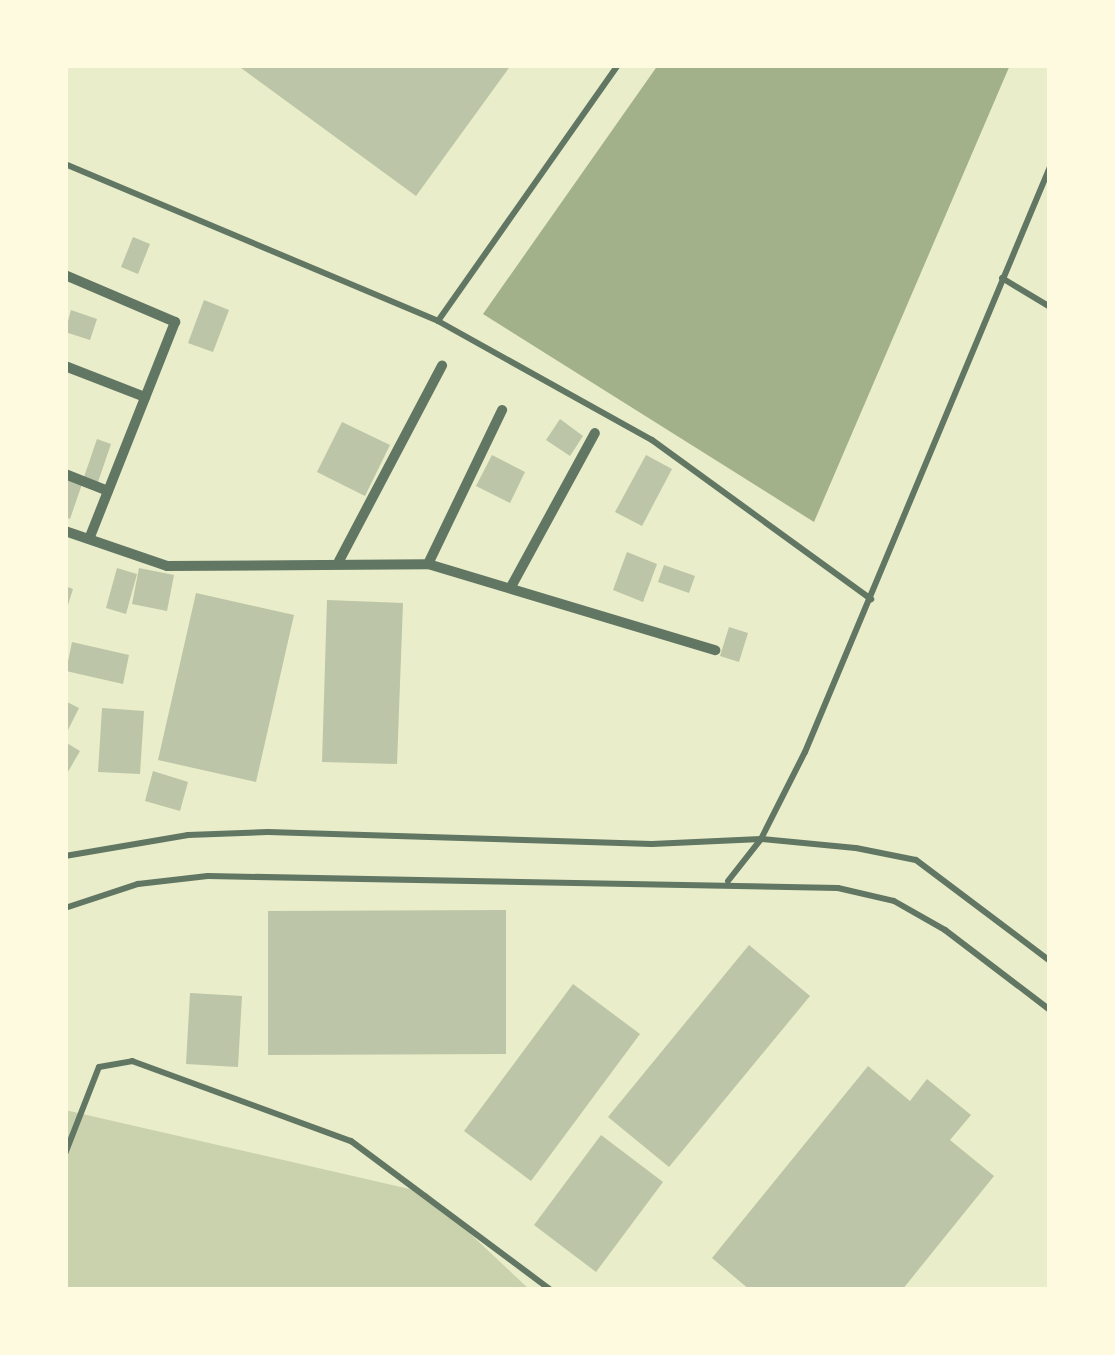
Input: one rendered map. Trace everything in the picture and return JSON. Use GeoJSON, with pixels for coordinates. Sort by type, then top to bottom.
{"type":"FeatureCollection","features":[{"type":"Feature","properties":{"kind":"street"},"geometry":{"type":"LineString","coordinates":[[65,274],[175,322],[88,539]]}},
{"type":"Feature","properties":{"kind":"street"},"geometry":{"type":"LineString","coordinates":[[65,366],[145,397]]}},
{"type":"Feature","properties":{"kind":"street"},"geometry":{"type":"LineString","coordinates":[[339,561],[442,366]]}},
{"type":"Feature","properties":{"kind":"street"},"geometry":{"type":"LineString","coordinates":[[428,564],[502,410]]}},
{"type":"Feature","properties":{"kind":"street"},"geometry":{"type":"LineString","coordinates":[[512,585],[595,433]]}},
{"type":"Feature","properties":{"kind":"street"},"geometry":{"type":"LineString","coordinates":[[65,474],[108,490]]}},
{"type":"Feature","properties":{"kind":"street"},"geometry":{"type":"LineString","coordinates":[[65,531],[167,566],[339,561],[428,564],[512,585],[714,650]]}},
{"type":"Feature","properties":{"kind":"lane"},"geometry":{"type":"LineString","coordinates":[[438,320],[618,65]]}},
{"type":"Feature","properties":{"kind":"lane"},"geometry":{"type":"LineString","coordinates":[[65,164],[438,320],[652,440],[871,599]]}},
{"type":"Feature","properties":{"kind":"lane"},"geometry":{"type":"LineString","coordinates":[[727,882],[761,839],[871,599],[1050,168]]}},
{"type":"Feature","properties":{"kind":"lane"},"geometry":{"type":"LineString","coordinates":[[1002,278],[1050,307]]}},
{"type":"Feature","properties":{"kind":"lane"},"geometry":{"type":"LineString","coordinates":[[65,856],[188,835],[268,832],[652,844],[761,839],[916,860],[1050,961]]}},
{"type":"Feature","properties":{"kind":"lane"},"geometry":{"type":"LineString","coordinates":[[65,908],[138,884],[208,876],[485,885],[727,882],[838,888],[894,900],[945,930],[1050,1010]]}},
{"type":"Feature","properties":{"kind":"lane"},"geometry":{"type":"LineString","coordinates":[[65,1154],[99,1067],[132,1060],[352,1141],[550,1290]]}},
{"type":"Feature","properties":{"kind":"shaded area"},"geometry":{"type":"Polygon","coordinates":[[[658,65],[1010,65],[814,522],[483,314],[658,65]]]}},
{"type":"Feature","properties":{"kind":"shaded area"},"geometry":{"type":"Polygon","coordinates":[[[65,1110],[427,1193],[530,1290],[65,1290],[65,1110]]]}},
{"type":"Feature","properties":{"kind":"building"},"geometry":{"type":"Polygon","coordinates":[[[237,65],[511,65],[416,196],[237,65]]]}},
{"type":"Feature","properties":{"kind":"building"},"geometry":{"type":"Polygon","coordinates":[[[133,237],[150,244],[138,274],[121,267],[133,237]]]}},
{"type":"Feature","properties":{"kind":"building"},"geometry":{"type":"Polygon","coordinates":[[[204,300],[229,310],[213,352],[188,343],[204,300]]]}},
{"type":"Feature","properties":{"kind":"building"},"geometry":{"type":"Polygon","coordinates":[[[71,310],[97,319],[90,340],[65,332],[71,310]]]}},
{"type":"Feature","properties":{"kind":"building"},"geometry":{"type":"Polygon","coordinates":[[[560,419],[583,436],[570,456],[546,440],[560,419]]]}},
{"type":"Feature","properties":{"kind":"building"},"geometry":{"type":"Polygon","coordinates":[[[342,422],[390,445],[365,496],[317,472],[342,422]]]}},
{"type":"Feature","properties":{"kind":"building"},"geometry":{"type":"Polygon","coordinates":[[[97,439],[111,444],[98,482],[84,477],[97,439]]]}},
{"type":"Feature","properties":{"kind":"building"},"geometry":{"type":"Polygon","coordinates":[[[492,455],[525,472],[510,503],[476,486],[492,455]]]}},
{"type":"Feature","properties":{"kind":"building"},"geometry":{"type":"Polygon","coordinates":[[[646,455],[672,469],[642,526],[615,512],[646,455]]]}},
{"type":"Feature","properties":{"kind":"building"},"geometry":{"type":"Polygon","coordinates":[[[65,478],[82,484],[70,519],[65,517],[65,478]]]}},
{"type":"Feature","properties":{"kind":"building"},"geometry":{"type":"Polygon","coordinates":[[[627,552],[657,564],[643,602],[613,590],[627,552]]]}},
{"type":"Feature","properties":{"kind":"building"},"geometry":{"type":"Polygon","coordinates":[[[664,565],[695,576],[689,593],[658,582],[664,565]]]}},
{"type":"Feature","properties":{"kind":"building"},"geometry":{"type":"Polygon","coordinates":[[[117,568],[137,574],[126,614],[106,608],[117,568]]]}},
{"type":"Feature","properties":{"kind":"building"},"geometry":{"type":"Polygon","coordinates":[[[139,568],[174,575],[167,611],[132,604],[139,568]]]}},
{"type":"Feature","properties":{"kind":"building"},"geometry":{"type":"Polygon","coordinates":[[[65,586],[73,589],[66,611],[65,611],[65,586]]]}},
{"type":"Feature","properties":{"kind":"building"},"geometry":{"type":"Polygon","coordinates":[[[196,593],[294,615],[256,782],[158,760],[196,593]]]}},
{"type":"Feature","properties":{"kind":"building"},"geometry":{"type":"Polygon","coordinates":[[[327,600],[403,603],[397,764],[322,762],[327,600]]]}},
{"type":"Feature","properties":{"kind":"building"},"geometry":{"type":"Polygon","coordinates":[[[729,627],[748,633],[739,662],[720,656],[729,627]]]}},
{"type":"Feature","properties":{"kind":"building"},"geometry":{"type":"Polygon","coordinates":[[[72,642],[129,655],[123,684],[66,671],[72,642]]]}},
{"type":"Feature","properties":{"kind":"building"},"geometry":{"type":"Polygon","coordinates":[[[65,701],[79,708],[65,736],[65,701]]]}},
{"type":"Feature","properties":{"kind":"building"},"geometry":{"type":"Polygon","coordinates":[[[102,708],[144,711],[140,774],[98,772],[102,708]]]}},
{"type":"Feature","properties":{"kind":"building"},"geometry":{"type":"Polygon","coordinates":[[[65,742],[80,751],[65,777],[65,742]]]}},
{"type":"Feature","properties":{"kind":"building"},"geometry":{"type":"Polygon","coordinates":[[[153,771],[188,782],[180,811],[145,801],[153,771]]]}},
{"type":"Feature","properties":{"kind":"building"},"geometry":{"type":"Polygon","coordinates":[[[506,910],[506,1054],[268,1055],[268,911],[506,910]]]}},
{"type":"Feature","properties":{"kind":"building"},"geometry":{"type":"Polygon","coordinates":[[[749,945],[810,996],[669,1167],[608,1117],[749,945]]]}},
{"type":"Feature","properties":{"kind":"building"},"geometry":{"type":"Polygon","coordinates":[[[573,984],[640,1034],[531,1181],[464,1131],[573,984]]]}},
{"type":"Feature","properties":{"kind":"building"},"geometry":{"type":"Polygon","coordinates":[[[190,993],[242,996],[238,1067],[186,1064],[190,993]]]}},
{"type":"Feature","properties":{"kind":"building"},"geometry":{"type":"Polygon","coordinates":[[[868,1066],[910,1101],[927,1079],[971,1115],[950,1140],[994,1176],[902,1290],[750,1290],[712,1258],[868,1066]]]}},
{"type":"Feature","properties":{"kind":"building"},"geometry":{"type":"Polygon","coordinates":[[[601,1135],[663,1182],[596,1272],[534,1225],[601,1135]]]}}]}
